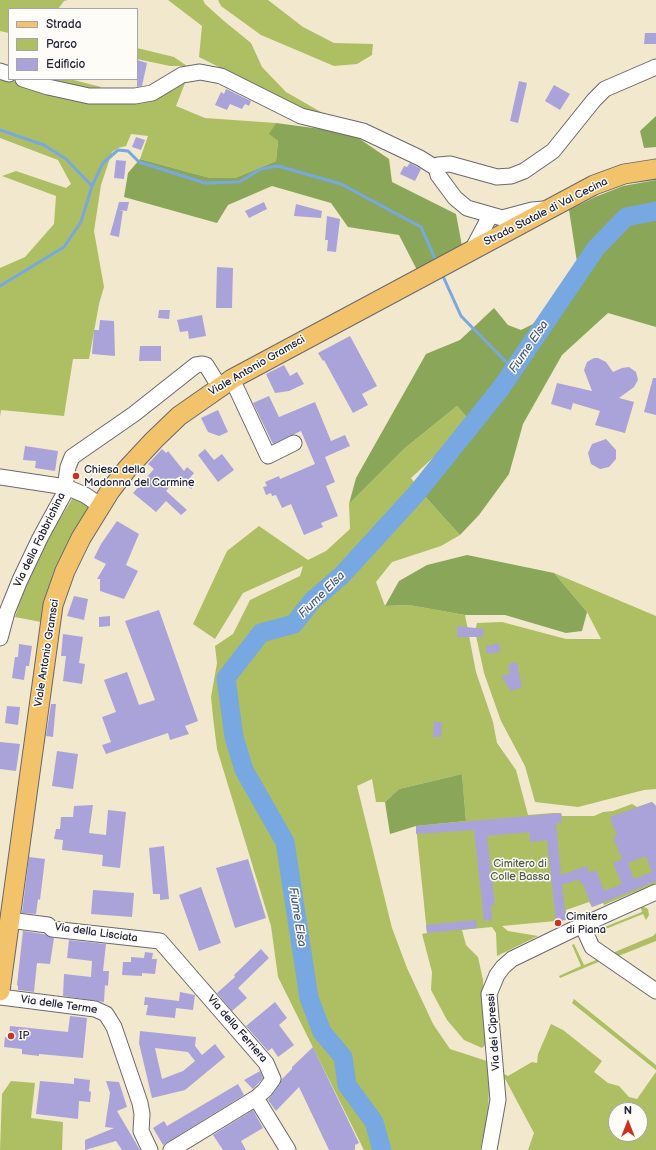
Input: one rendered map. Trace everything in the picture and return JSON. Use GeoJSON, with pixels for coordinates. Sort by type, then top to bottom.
{"type":"FeatureCollection","features":[{"type":"Feature","properties":{"kind":"main road","name":"Strada Statale di Val Cecina"},"geometry":{"type":"LineString","coordinates":[[440,267],[548,209],[616,176],[635,171],[656,169]]}},
{"type":"Feature","properties":{"kind":"main road","name":"Viale Antonio Gramsci"},"geometry":{"type":"LineString","coordinates":[[0,991],[53,605],[73,552],[101,506],[127,469],[154,440],[191,406],[226,382],[440,267]]}},
{"type":"Feature","properties":{"kind":"street"},"geometry":{"type":"LineString","coordinates":[[436,168],[438,165],[450,164],[497,177],[511,176],[524,171],[553,151],[594,100],[605,89],[656,67]]}},
{"type":"Feature","properties":{"kind":"street"},"geometry":{"type":"LineString","coordinates":[[26,80],[48,87],[89,96],[135,96],[152,93],[182,75],[200,72],[221,76],[301,116],[363,131],[420,158],[436,168],[438,175],[455,198],[467,208],[490,216],[505,218],[532,210],[548,209]]}},
{"type":"Feature","properties":{"kind":"street"},"geometry":{"type":"LineString","coordinates":[[472,250],[490,216]]}},
{"type":"Feature","properties":{"kind":"street","name":"Via della Fabbrichina"},"geometry":{"type":"LineString","coordinates":[[0,638],[7,612],[20,580],[43,532],[60,503],[66,487],[68,467],[74,455],[134,414],[195,366],[205,365],[226,382]]}},
{"type":"Feature","properties":{"kind":"street"},"geometry":{"type":"LineString","coordinates":[[226,382],[268,456],[294,443]]}},
{"type":"Feature","properties":{"kind":"street"},"geometry":{"type":"LineString","coordinates":[[0,478],[66,487],[85,495],[101,506]]}},
{"type":"Feature","properties":{"kind":"street","name":"Via dei Cipressi"},"geometry":{"type":"LineString","coordinates":[[489,1150],[498,1100],[489,994],[492,984],[502,967],[512,959],[582,925],[656,892]]}},
{"type":"Feature","properties":{"kind":"street","name":"Via della Lisciata"},"geometry":{"type":"LineString","coordinates":[[9,920],[48,925],[52,929],[160,941]]}},
{"type":"Feature","properties":{"kind":"street"},"geometry":{"type":"LineString","coordinates":[[582,925],[592,947],[656,991]]}},
{"type":"Feature","properties":{"kind":"street","name":"Via della Ferriera"},"geometry":{"type":"LineString","coordinates":[[160,941],[269,1066],[273,1076],[273,1082],[256,1098],[171,1150]]}},
{"type":"Feature","properties":{"kind":"street","name":"Via delle Terme"},"geometry":{"type":"LineString","coordinates":[[0,997],[95,1009],[106,1014],[114,1027],[142,1114],[141,1131],[150,1150]]}},
{"type":"Feature","properties":{"kind":"street"},"geometry":{"type":"LineString","coordinates":[[256,1098],[288,1150]]}},
{"type":"Feature","properties":{"kind":"green space"},"geometry":{"type":"Polygon","coordinates":[[[0,0],[68,0],[64,1],[59,8],[8,8],[8,33],[0,31],[0,0]]]}},
{"type":"Feature","properties":{"kind":"green space"},"geometry":{"type":"Polygon","coordinates":[[[168,0],[203,0],[205,4],[251,43],[262,67],[286,92],[333,119],[298,107],[199,57],[202,26],[168,0]]]}},
{"type":"Feature","properties":{"kind":"green space"},"geometry":{"type":"Polygon","coordinates":[[[218,0],[268,0],[303,27],[334,43],[373,44],[372,55],[357,64],[334,66],[261,35],[221,6],[218,0]]]}},
{"type":"Feature","properties":{"kind":"green space"},"geometry":{"type":"Polygon","coordinates":[[[138,48],[174,57],[187,66],[170,66],[138,59],[138,48]]]}},
{"type":"Feature","properties":{"kind":"green space"},"geometry":{"type":"Polygon","coordinates":[[[0,77],[48,91],[91,99],[187,78],[176,106],[205,118],[276,123],[270,134],[278,141],[276,161],[235,178],[210,178],[140,159],[148,136],[131,134],[126,146],[118,148],[112,152],[101,185],[94,231],[104,287],[99,304],[89,359],[73,359],[64,416],[1,410],[0,417],[0,268],[25,257],[54,224],[56,196],[2,176],[16,171],[66,188],[71,184],[58,160],[0,138],[0,77]]]}},
{"type":"Feature","properties":{"kind":"green space"},"geometry":{"type":"Polygon","coordinates":[[[43,80],[74,80],[101,87],[98,91],[43,80]]]}},
{"type":"Feature","properties":{"kind":"green space"},"geometry":{"type":"Polygon","coordinates":[[[656,116],[656,147],[644,148],[640,131],[656,116]]]}},
{"type":"Feature","properties":{"kind":"green space"},"geometry":{"type":"Polygon","coordinates":[[[276,123],[351,133],[389,159],[392,182],[456,214],[462,246],[417,270],[399,235],[348,227],[331,203],[272,186],[228,205],[217,223],[124,197],[128,173],[140,159],[210,178],[235,178],[276,161],[278,141],[269,134],[276,123]]]}},
{"type":"Feature","properties":{"kind":"green space"},"geometry":{"type":"Polygon","coordinates":[[[656,180],[656,327],[608,313],[562,355],[523,424],[509,474],[479,515],[460,535],[421,492],[476,427],[457,406],[405,448],[349,504],[356,478],[426,354],[460,340],[494,308],[508,325],[521,330],[533,324],[540,317],[577,262],[569,210],[595,197],[623,186],[656,180]]]}},
{"type":"Feature","properties":{"kind":"green space","name":"Cimitero di Colle Bassa"},"geometry":{"type":"Polygon","coordinates":[[[457,406],[472,422],[411,478],[421,492],[460,535],[441,546],[392,562],[376,582],[385,606],[409,605],[465,615],[476,672],[493,722],[497,743],[516,770],[528,815],[561,813],[562,816],[594,816],[632,804],[637,807],[652,802],[656,806],[656,883],[604,905],[603,903],[592,907],[589,902],[566,910],[566,920],[502,926],[508,931],[538,936],[497,956],[496,933],[492,927],[462,930],[466,945],[478,957],[483,980],[487,1043],[482,1048],[464,1040],[447,1020],[431,990],[432,972],[422,934],[427,933],[416,826],[466,821],[462,774],[399,789],[385,802],[376,802],[372,779],[357,786],[392,928],[407,968],[433,1024],[450,1049],[490,1062],[488,1115],[480,1150],[364,1150],[278,977],[271,926],[217,749],[213,717],[211,697],[217,663],[215,646],[233,634],[250,600],[300,576],[303,566],[243,593],[215,639],[193,624],[227,551],[259,526],[308,560],[326,551],[350,529],[349,504],[405,448],[457,406]]]}},
{"type":"Feature","properties":{"kind":"green space"},"geometry":{"type":"Polygon","coordinates":[[[74,496],[91,505],[68,544],[53,574],[41,622],[15,617],[26,585],[50,535],[74,496]]]}},
{"type":"Feature","properties":{"kind":"green space"},"geometry":{"type":"Polygon","coordinates":[[[467,555],[554,573],[587,612],[582,631],[566,633],[505,615],[465,615],[409,605],[385,606],[399,581],[427,565],[467,555]]]}},
{"type":"Feature","properties":{"kind":"green space"},"geometry":{"type":"Polygon","coordinates":[[[554,573],[656,616],[656,789],[644,790],[578,807],[535,802],[525,766],[501,721],[484,673],[475,631],[477,623],[502,622],[566,639],[601,639],[587,612],[554,573]]]}},
{"type":"Feature","properties":{"kind":"green space"},"geometry":{"type":"Polygon","coordinates":[[[462,774],[466,821],[416,826],[390,834],[385,802],[399,789],[462,774]]]}},
{"type":"Feature","properties":{"kind":"green space"},"geometry":{"type":"Polygon","coordinates":[[[640,905],[648,909],[649,915],[646,920],[643,914],[598,932],[597,930],[642,912],[640,905]]]}},
{"type":"Feature","properties":{"kind":"green space"},"geometry":{"type":"Polygon","coordinates":[[[656,933],[656,941],[616,957],[610,954],[653,936],[656,933]]]}},
{"type":"Feature","properties":{"kind":"green space"},"geometry":{"type":"Polygon","coordinates":[[[574,944],[584,965],[601,958],[603,960],[560,978],[559,976],[581,966],[572,945],[574,944]]]}},
{"type":"Feature","properties":{"kind":"green space"},"geometry":{"type":"Polygon","coordinates":[[[574,999],[656,1065],[656,1070],[572,1003],[574,999]]]}},
{"type":"Feature","properties":{"kind":"green space"},"geometry":{"type":"Polygon","coordinates":[[[551,1024],[563,1030],[602,1061],[594,1072],[608,1083],[619,1086],[629,1097],[637,1099],[656,1072],[656,1150],[528,1150],[534,1133],[502,1073],[508,1076],[532,1062],[537,1063],[538,1054],[551,1024]]]}},
{"type":"Feature","properties":{"kind":"green space"},"geometry":{"type":"Polygon","coordinates":[[[11,1081],[35,1083],[31,1118],[63,1122],[62,1150],[0,1150],[2,1094],[11,1081]]]}},
{"type":"Feature","properties":{"kind":"building"},"geometry":{"type":"Polygon","coordinates":[[[645,33],[656,33],[656,44],[644,44],[645,33]]]}},
{"type":"Feature","properties":{"kind":"building"},"geometry":{"type":"Polygon","coordinates":[[[138,60],[147,63],[142,86],[137,87],[138,60]]]}},
{"type":"Feature","properties":{"kind":"building"},"geometry":{"type":"Polygon","coordinates":[[[519,81],[527,83],[518,123],[510,121],[519,81]]]}},
{"type":"Feature","properties":{"kind":"building"},"geometry":{"type":"Polygon","coordinates":[[[554,85],[570,94],[560,110],[545,101],[554,85]]]}},
{"type":"Feature","properties":{"kind":"building"},"geometry":{"type":"Polygon","coordinates":[[[226,89],[251,101],[249,106],[245,104],[242,109],[230,104],[227,110],[215,105],[221,92],[224,94],[226,89]]]}},
{"type":"Feature","properties":{"kind":"building"},"geometry":{"type":"Polygon","coordinates":[[[136,137],[145,140],[141,150],[132,147],[136,137]]]}},
{"type":"Feature","properties":{"kind":"building"},"geometry":{"type":"Polygon","coordinates":[[[116,160],[126,161],[124,179],[114,178],[116,160]]]}},
{"type":"Feature","properties":{"kind":"building"},"geometry":{"type":"Polygon","coordinates":[[[410,163],[421,169],[415,181],[400,174],[404,166],[407,167],[410,163]]]}},
{"type":"Feature","properties":{"kind":"building"},"geometry":{"type":"Polygon","coordinates":[[[119,202],[129,202],[127,211],[123,210],[119,237],[110,235],[119,202]]]}},
{"type":"Feature","properties":{"kind":"building"},"geometry":{"type":"Polygon","coordinates":[[[264,202],[267,209],[249,218],[245,211],[264,202]]]}},
{"type":"Feature","properties":{"kind":"building"},"geometry":{"type":"Polygon","coordinates":[[[296,204],[322,211],[321,218],[294,216],[296,204]]]}},
{"type":"Feature","properties":{"kind":"building"},"geometry":{"type":"Polygon","coordinates":[[[327,216],[340,219],[336,252],[327,251],[328,240],[325,240],[327,216]]]}},
{"type":"Feature","properties":{"kind":"building"},"geometry":{"type":"Polygon","coordinates":[[[217,267],[233,268],[232,308],[216,308],[217,267]]]}},
{"type":"Feature","properties":{"kind":"building"},"geometry":{"type":"Polygon","coordinates":[[[159,310],[170,310],[169,319],[158,318],[159,310]]]}},
{"type":"Feature","properties":{"kind":"building"},"geometry":{"type":"Polygon","coordinates":[[[202,315],[206,336],[189,339],[188,331],[180,332],[177,320],[202,315]]]}},
{"type":"Feature","properties":{"kind":"building"},"geometry":{"type":"Polygon","coordinates":[[[100,320],[114,321],[115,356],[92,354],[94,330],[99,330],[100,320]]]}},
{"type":"Feature","properties":{"kind":"building"},"geometry":{"type":"Polygon","coordinates":[[[350,336],[377,386],[362,394],[368,405],[353,413],[324,360],[323,361],[318,353],[350,336]]]}},
{"type":"Feature","properties":{"kind":"building"},"geometry":{"type":"Polygon","coordinates":[[[140,346],[161,346],[161,361],[139,361],[140,346]]]}},
{"type":"Feature","properties":{"kind":"building"},"geometry":{"type":"Polygon","coordinates":[[[594,358],[598,358],[606,362],[613,372],[629,367],[636,372],[638,380],[634,387],[619,398],[634,402],[625,433],[595,425],[600,411],[573,403],[571,410],[551,404],[557,383],[592,391],[584,370],[587,362],[594,358]]]}},
{"type":"Feature","properties":{"kind":"building"},"geometry":{"type":"Polygon","coordinates":[[[284,365],[290,376],[297,372],[304,384],[289,391],[275,393],[266,374],[284,365]]]}},
{"type":"Feature","properties":{"kind":"building"},"geometry":{"type":"Polygon","coordinates":[[[653,378],[656,378],[656,415],[644,412],[653,378]]]}},
{"type":"Feature","properties":{"kind":"building"},"geometry":{"type":"Polygon","coordinates":[[[269,396],[279,417],[315,402],[331,441],[345,435],[350,446],[325,457],[335,482],[326,486],[338,516],[321,523],[323,527],[304,535],[291,504],[282,508],[276,495],[272,496],[271,493],[266,495],[263,487],[267,486],[265,482],[279,476],[280,479],[315,464],[301,431],[273,444],[253,403],[269,396]]]}},
{"type":"Feature","properties":{"kind":"building"},"geometry":{"type":"Polygon","coordinates":[[[218,410],[228,432],[219,436],[208,432],[201,418],[218,410]]]}},
{"type":"Feature","properties":{"kind":"building"},"geometry":{"type":"Polygon","coordinates":[[[606,439],[616,450],[616,459],[609,467],[600,469],[591,464],[588,453],[592,444],[606,439]]]}},
{"type":"Feature","properties":{"kind":"building"},"geometry":{"type":"Polygon","coordinates":[[[25,446],[58,451],[55,471],[35,468],[36,461],[23,460],[25,446]]]}},
{"type":"Feature","properties":{"kind":"building"},"geometry":{"type":"Polygon","coordinates":[[[162,449],[166,453],[168,451],[184,471],[187,467],[194,473],[189,479],[195,485],[191,489],[178,477],[166,491],[187,510],[181,515],[166,501],[156,512],[133,493],[154,469],[148,464],[162,449]]]}},
{"type":"Feature","properties":{"kind":"building"},"geometry":{"type":"Polygon","coordinates":[[[205,449],[214,460],[222,454],[234,470],[218,482],[198,455],[205,449]]]}},
{"type":"Feature","properties":{"kind":"building"},"geometry":{"type":"Polygon","coordinates":[[[117,521],[139,534],[126,565],[138,571],[124,599],[100,591],[100,579],[97,579],[106,564],[94,558],[101,544],[117,521]]]}},
{"type":"Feature","properties":{"kind":"building"},"geometry":{"type":"Polygon","coordinates":[[[74,596],[88,599],[84,620],[67,616],[74,596]]]}},
{"type":"Feature","properties":{"kind":"building"},"geometry":{"type":"Polygon","coordinates":[[[159,610],[198,721],[185,726],[189,734],[170,740],[168,733],[106,754],[102,745],[111,742],[102,717],[116,712],[104,680],[127,672],[139,705],[155,700],[125,621],[159,610]]]}},
{"type":"Feature","properties":{"kind":"building"},"geometry":{"type":"Polygon","coordinates":[[[110,616],[110,626],[99,627],[99,617],[110,616]]]}},
{"type":"Feature","properties":{"kind":"building"},"geometry":{"type":"Polygon","coordinates":[[[457,626],[484,629],[483,637],[457,637],[457,626]]]}},
{"type":"Feature","properties":{"kind":"building"},"geometry":{"type":"Polygon","coordinates":[[[63,634],[83,637],[79,663],[85,664],[82,684],[63,681],[66,656],[61,656],[63,634]]]}},
{"type":"Feature","properties":{"kind":"building"},"geometry":{"type":"Polygon","coordinates":[[[499,643],[500,652],[487,654],[486,646],[499,643]]]}},
{"type":"Feature","properties":{"kind":"building"},"geometry":{"type":"Polygon","coordinates":[[[19,644],[32,646],[29,666],[26,666],[24,680],[12,678],[15,657],[18,657],[19,644]]]}},
{"type":"Feature","properties":{"kind":"building"},"geometry":{"type":"Polygon","coordinates":[[[517,662],[522,687],[511,691],[501,676],[510,674],[508,664],[517,662]]]}},
{"type":"Feature","properties":{"kind":"building"},"geometry":{"type":"Polygon","coordinates":[[[51,704],[56,704],[53,737],[46,736],[51,704]]]}},
{"type":"Feature","properties":{"kind":"building"},"geometry":{"type":"Polygon","coordinates":[[[7,706],[20,707],[18,725],[5,723],[7,706]]]}},
{"type":"Feature","properties":{"kind":"building"},"geometry":{"type":"Polygon","coordinates":[[[434,722],[442,722],[441,737],[433,737],[434,722]]]}},
{"type":"Feature","properties":{"kind":"building"},"geometry":{"type":"Polygon","coordinates":[[[0,742],[20,744],[16,771],[0,769],[0,742]]]}},
{"type":"Feature","properties":{"kind":"building"},"geometry":{"type":"Polygon","coordinates":[[[57,751],[78,754],[73,789],[52,786],[57,751]]]}},
{"type":"Feature","properties":{"kind":"building"},"geometry":{"type":"Polygon","coordinates":[[[652,802],[656,806],[656,881],[592,907],[583,884],[581,884],[579,879],[562,885],[566,920],[556,921],[547,840],[530,842],[529,832],[487,836],[495,905],[491,905],[492,920],[484,921],[474,830],[416,834],[416,826],[561,813],[562,823],[556,823],[561,875],[587,866],[589,873],[596,870],[604,891],[622,884],[613,863],[622,859],[613,837],[617,836],[610,817],[652,802]],[[646,856],[628,863],[634,879],[652,872],[646,856]]]}},
{"type":"Feature","properties":{"kind":"building"},"geometry":{"type":"Polygon","coordinates":[[[93,805],[89,833],[106,835],[108,810],[126,812],[120,868],[102,866],[103,855],[62,850],[63,840],[54,839],[56,829],[60,829],[61,817],[73,817],[74,806],[93,805]]]}},
{"type":"Feature","properties":{"kind":"building"},"geometry":{"type":"Polygon","coordinates":[[[164,846],[169,899],[160,900],[160,894],[153,894],[149,848],[164,846]]]}},
{"type":"Feature","properties":{"kind":"building"},"geometry":{"type":"Polygon","coordinates":[[[29,857],[45,859],[40,900],[38,899],[36,914],[22,913],[29,857]]]}},
{"type":"Feature","properties":{"kind":"building"},"geometry":{"type":"Polygon","coordinates":[[[248,859],[266,918],[235,928],[216,868],[248,859]]]}},
{"type":"Feature","properties":{"kind":"building"},"geometry":{"type":"Polygon","coordinates":[[[201,887],[221,943],[199,951],[179,895],[201,887]]]}},
{"type":"Feature","properties":{"kind":"building"},"geometry":{"type":"Polygon","coordinates":[[[93,890],[134,893],[132,917],[91,914],[93,890]]]}},
{"type":"Feature","properties":{"kind":"building"},"geometry":{"type":"Polygon","coordinates":[[[476,920],[477,928],[427,933],[426,925],[476,920]]]}},
{"type":"Feature","properties":{"kind":"building"},"geometry":{"type":"Polygon","coordinates":[[[23,931],[44,934],[54,938],[50,964],[37,963],[34,992],[18,990],[17,985],[23,931]]]}},
{"type":"Feature","properties":{"kind":"building"},"geometry":{"type":"Polygon","coordinates":[[[69,940],[106,944],[103,971],[109,971],[108,986],[105,985],[104,1002],[63,996],[64,974],[91,977],[92,961],[67,958],[69,940]]]}},
{"type":"Feature","properties":{"kind":"building"},"geometry":{"type":"Polygon","coordinates":[[[261,949],[269,958],[238,988],[247,998],[232,1011],[217,993],[235,977],[234,975],[261,949]]]}},
{"type":"Feature","properties":{"kind":"building"},"geometry":{"type":"Polygon","coordinates":[[[145,952],[153,953],[152,959],[157,959],[155,974],[142,973],[142,976],[122,975],[123,962],[131,962],[131,957],[144,958],[145,952]]]}},
{"type":"Feature","properties":{"kind":"building"},"geometry":{"type":"Polygon","coordinates":[[[180,992],[195,995],[193,1010],[176,1008],[175,1018],[146,1015],[148,1005],[144,1005],[145,997],[179,1001],[180,992]]]}},
{"type":"Feature","properties":{"kind":"building"},"geometry":{"type":"Polygon","coordinates":[[[275,1002],[287,1018],[279,1025],[294,1045],[278,1057],[272,1048],[268,1051],[246,1026],[275,1002]]]}},
{"type":"Feature","properties":{"kind":"building"},"geometry":{"type":"Polygon","coordinates":[[[70,1016],[87,1018],[83,1058],[22,1054],[22,1049],[4,1047],[5,1037],[9,1037],[10,1026],[68,1032],[70,1016]]]}},
{"type":"Feature","properties":{"kind":"building"},"geometry":{"type":"Polygon","coordinates":[[[140,1031],[196,1037],[195,1046],[202,1055],[215,1044],[225,1057],[185,1090],[152,1098],[139,1043],[140,1031]],[[155,1048],[162,1079],[183,1071],[195,1061],[188,1052],[155,1048]]]}},
{"type":"Feature","properties":{"kind":"building"},"geometry":{"type":"Polygon","coordinates":[[[313,1047],[359,1143],[355,1145],[355,1150],[329,1150],[299,1087],[276,1111],[268,1100],[292,1067],[313,1047]]]}},
{"type":"Feature","properties":{"kind":"building"},"geometry":{"type":"Polygon","coordinates":[[[260,1071],[263,1078],[253,1089],[244,1080],[260,1071]]]}},
{"type":"Feature","properties":{"kind":"building"},"geometry":{"type":"Polygon","coordinates":[[[74,1078],[90,1080],[90,1102],[79,1101],[78,1119],[36,1114],[40,1081],[74,1084],[74,1078]]]}},
{"type":"Feature","properties":{"kind":"building"},"geometry":{"type":"Polygon","coordinates":[[[106,1081],[119,1082],[127,1107],[117,1111],[140,1150],[122,1150],[116,1141],[85,1150],[85,1140],[114,1128],[105,1127],[110,1093],[106,1081]]]}},
{"type":"Feature","properties":{"kind":"building"},"geometry":{"type":"Polygon","coordinates":[[[238,1084],[244,1095],[163,1145],[153,1128],[164,1121],[167,1126],[238,1084]]]}},
{"type":"Feature","properties":{"kind":"building"},"geometry":{"type":"Polygon","coordinates":[[[253,1110],[263,1128],[241,1141],[246,1150],[223,1150],[213,1135],[253,1110]]]}},
{"type":"Feature","properties":{"kind":"waterway"},"geometry":{"type":"LineString","coordinates":[[0,130],[44,145],[66,159],[92,186],[103,163],[118,150],[128,151],[139,162],[205,183],[239,182],[261,169],[278,166],[341,184],[421,227],[437,263]]}},
{"type":"Feature","properties":{"kind":"waterway"},"geometry":{"type":"LineString","coordinates":[[0,286],[64,247],[81,222],[92,186]]}},
{"type":"Feature","properties":{"kind":"waterway","name":"Fiume Elsa"},"geometry":{"type":"LineString","coordinates":[[382,1150],[374,1122],[347,1085],[343,1057],[322,1032],[309,998],[285,842],[244,770],[234,737],[226,678],[261,633],[294,624],[312,601],[342,575],[416,494],[501,388],[596,248],[626,217],[656,211]]}},
{"type":"Feature","properties":{"kind":"waterway"},"geometry":{"type":"LineString","coordinates":[[442,274],[461,316],[513,369]]}},
{"type":"Feature","properties":{"kind":"place","name":"Chiesa della Madonna del Carmine"},"geometry":{"type":"Point","coordinates":[76,476]}},
{"type":"Feature","properties":{"kind":"place","name":"Cimitero di Piana"},"geometry":{"type":"Point","coordinates":[558,923]}},
{"type":"Feature","properties":{"kind":"place","name":"IP"},"geometry":{"type":"Point","coordinates":[11,1036]}}]}
